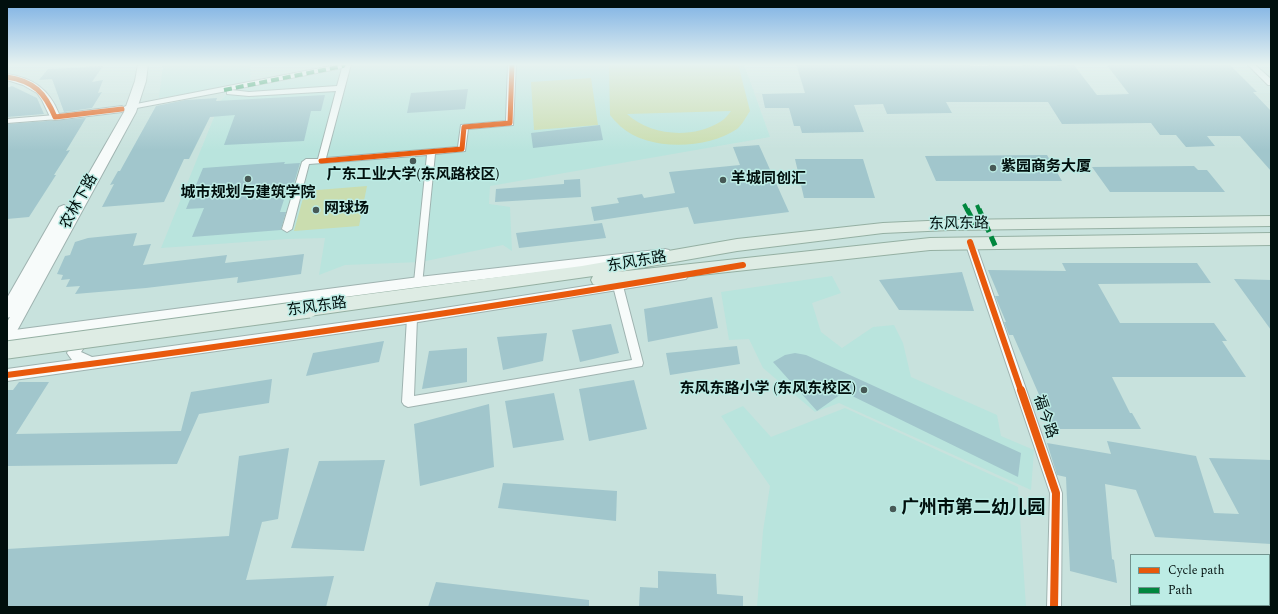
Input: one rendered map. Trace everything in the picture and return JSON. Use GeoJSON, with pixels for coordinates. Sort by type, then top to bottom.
{"type":"FeatureCollection","features":[{"type":"Feature","properties":{"kind":"highway","name":"东风东路"},"geometry":{"type":"LineString","coordinates":[[7,361],[582,272],[737,245],[850,231],[917,226],[1271,221]]}},
{"type":"Feature","properties":{"kind":"highway","name":"东风东路"},"geometry":{"type":"LineString","coordinates":[[7,350],[882,248],[970,242],[1271,239]]}},
{"type":"Feature","properties":{"kind":"main road","name":"农林下路"},"geometry":{"type":"LineString","coordinates":[[7,336],[89,184],[127,108],[129,93]]}},
{"type":"Feature","properties":{"kind":"main road","name":"农林下路"},"geometry":{"type":"LineString","coordinates":[[7,312],[136,93]]}},
{"type":"Feature","properties":{"kind":"street"},"geometry":{"type":"LineString","coordinates":[[40,93],[44,96],[55,117]]}},
{"type":"Feature","properties":{"kind":"street"},"geometry":{"type":"LineString","coordinates":[[7,121],[127,108],[210,93]]}},
{"type":"Feature","properties":{"kind":"street"},"geometry":{"type":"LineString","coordinates":[[241,93],[249,94],[270,93]]}},
{"type":"Feature","properties":{"kind":"street"},"geometry":{"type":"LineString","coordinates":[[321,161],[340,93]]}},
{"type":"Feature","properties":{"kind":"street"},"geometry":{"type":"LineString","coordinates":[[287,229],[306,162],[462,149],[464,127],[510,123],[511,93]]}},
{"type":"Feature","properties":{"kind":"street"},"geometry":{"type":"LineString","coordinates":[[419,282],[431,152]]}},
{"type":"Feature","properties":{"kind":"street","name":"福今路"},"geometry":{"type":"LineString","coordinates":[[970,242],[1056,492],[1054,607]]}},
{"type":"Feature","properties":{"kind":"street"},"geometry":{"type":"LineString","coordinates":[[7,336],[419,282],[604,259],[737,245]]}},
{"type":"Feature","properties":{"kind":"street"},"geometry":{"type":"LineString","coordinates":[[7,374],[412,318],[743,265]]}},
{"type":"Feature","properties":{"kind":"street"},"geometry":{"type":"LineString","coordinates":[[412,318],[408,402],[638,363],[618,286]]}},
{"type":"Feature","properties":{"kind":"street"},"geometry":{"type":"LineString","coordinates":[[92,363],[75,356],[75,349],[86,334],[104,324]]}},
{"type":"Feature","properties":{"kind":"shaded area"},"geometry":{"type":"Polygon","coordinates":[[[160,93],[191,93],[159,98],[160,93]]]}},
{"type":"Feature","properties":{"kind":"shaded area","name":"广东工业大学(东风路校区)"},"geometry":{"type":"Polygon","coordinates":[[[228,93],[754,93],[770,137],[490,186],[489,204],[510,207],[512,251],[503,245],[421,262],[345,265],[319,275],[325,238],[287,239],[161,248],[221,100],[228,93]]]}},
{"type":"Feature","properties":{"kind":"shaded area","name":"东风东路小学 (东风东校区)"},"geometry":{"type":"Polygon","coordinates":[[[832,276],[841,293],[812,303],[821,332],[842,348],[873,327],[894,325],[903,343],[911,377],[997,415],[1001,436],[1034,450],[1031,490],[839,403],[815,412],[763,368],[749,339],[729,340],[721,292],[832,276]]]}},
{"type":"Feature","properties":{"kind":"shaded area","name":"广州市第二幼儿园"},"geometry":{"type":"Polygon","coordinates":[[[743,406],[771,437],[845,408],[1018,487],[1026,607],[757,607],[763,531],[770,486],[721,416],[743,406]]]}},
{"type":"Feature","properties":{"kind":"green space"},"geometry":{"type":"Polygon","coordinates":[[[532,93],[593,93],[598,125],[534,130],[532,93]]]}},
{"type":"Feature","properties":{"kind":"green space"},"geometry":{"type":"Polygon","coordinates":[[[610,93],[745,93],[750,111],[737,129],[725,136],[694,144],[662,144],[646,140],[632,134],[620,126],[610,115],[610,93]],[[731,111],[627,114],[648,127],[672,133],[697,131],[709,127],[726,117],[731,111]]]}},
{"type":"Feature","properties":{"kind":"green space"},"geometry":{"type":"Polygon","coordinates":[[[367,186],[359,226],[294,231],[305,191],[367,186]]]}},
{"type":"Feature","properties":{"kind":"building"},"geometry":{"type":"Polygon","coordinates":[[[7,93],[26,93],[37,98],[44,114],[7,117],[7,93]]]}},
{"type":"Feature","properties":{"kind":"building"},"geometry":{"type":"Polygon","coordinates":[[[57,93],[102,93],[92,108],[64,112],[57,93]]]}},
{"type":"Feature","properties":{"kind":"building"},"geometry":{"type":"Polygon","coordinates":[[[411,93],[467,93],[465,109],[407,113],[411,93]]]}},
{"type":"Feature","properties":{"kind":"building"},"geometry":{"type":"Polygon","coordinates":[[[1095,93],[1097,95],[1129,94],[1128,93],[1254,93],[1271,111],[1271,171],[1240,136],[1207,136],[1215,146],[1186,147],[1176,135],[1160,135],[1151,123],[1062,124],[1048,102],[946,102],[952,113],[887,114],[883,104],[854,105],[864,132],[802,133],[800,126],[794,126],[789,108],[765,108],[762,94],[1095,93]]]}},
{"type":"Feature","properties":{"kind":"building"},"geometry":{"type":"Polygon","coordinates":[[[325,95],[321,111],[311,111],[304,141],[224,145],[235,115],[210,117],[189,159],[184,159],[164,202],[102,207],[114,184],[110,185],[118,171],[120,171],[156,106],[185,100],[217,98],[216,101],[325,95]]]}},
{"type":"Feature","properties":{"kind":"building"},"geometry":{"type":"Polygon","coordinates":[[[86,118],[66,151],[70,150],[54,175],[56,175],[29,217],[7,219],[7,124],[86,118]]]}},
{"type":"Feature","properties":{"kind":"building"},"geometry":{"type":"Polygon","coordinates":[[[600,125],[603,140],[533,148],[531,133],[600,125]]]}},
{"type":"Feature","properties":{"kind":"building","name":"羊城同创汇"},"geometry":{"type":"Polygon","coordinates":[[[759,145],[789,212],[694,224],[688,207],[594,221],[591,207],[619,203],[617,198],[642,194],[644,198],[675,193],[669,172],[740,165],[733,147],[759,145]]]}},
{"type":"Feature","properties":{"kind":"building","name":"紫园商务大厦"},"geometry":{"type":"Polygon","coordinates":[[[1047,155],[1062,181],[936,181],[925,156],[1047,155]]]}},
{"type":"Feature","properties":{"kind":"building"},"geometry":{"type":"Polygon","coordinates":[[[795,159],[863,159],[875,198],[804,198],[795,159]]]}},
{"type":"Feature","properties":{"kind":"building","name":"城市规划与建筑学院"},"geometry":{"type":"Polygon","coordinates":[[[285,162],[284,164],[300,163],[292,190],[287,190],[280,212],[286,212],[281,230],[192,237],[204,208],[186,209],[203,168],[285,162]]]}},
{"type":"Feature","properties":{"kind":"building"},"geometry":{"type":"Polygon","coordinates":[[[1194,166],[1198,170],[1207,170],[1225,192],[1110,192],[1092,167],[1194,166]]]}},
{"type":"Feature","properties":{"kind":"building"},"geometry":{"type":"Polygon","coordinates":[[[580,179],[581,197],[495,202],[496,189],[564,184],[564,180],[580,179]]]}},
{"type":"Feature","properties":{"kind":"building"},"geometry":{"type":"Polygon","coordinates":[[[602,223],[606,238],[519,248],[516,233],[602,223]]]}},
{"type":"Feature","properties":{"kind":"building"},"geometry":{"type":"Polygon","coordinates":[[[137,233],[133,246],[151,244],[143,265],[227,255],[225,263],[304,254],[301,274],[237,283],[238,277],[146,288],[75,294],[80,286],[66,287],[70,279],[61,280],[63,275],[57,274],[65,256],[70,255],[75,242],[88,238],[137,233]]]}},
{"type":"Feature","properties":{"kind":"building"},"geometry":{"type":"Polygon","coordinates":[[[1062,263],[1197,263],[1211,283],[1098,284],[1120,323],[1214,323],[1227,341],[1222,341],[1246,377],[1112,377],[1130,413],[1132,413],[1141,429],[1054,429],[1013,335],[1009,335],[1004,322],[1006,322],[995,296],[999,296],[988,270],[1066,271],[1062,263]]]}},
{"type":"Feature","properties":{"kind":"building"},"geometry":{"type":"Polygon","coordinates":[[[962,272],[974,311],[899,310],[879,280],[962,272]]]}},
{"type":"Feature","properties":{"kind":"building"},"geometry":{"type":"Polygon","coordinates":[[[1234,279],[1271,280],[1271,330],[1234,279]]]}},
{"type":"Feature","properties":{"kind":"building"},"geometry":{"type":"Polygon","coordinates":[[[712,297],[718,328],[648,342],[644,309],[712,297]]]}},
{"type":"Feature","properties":{"kind":"building"},"geometry":{"type":"Polygon","coordinates":[[[611,324],[619,353],[580,362],[572,330],[611,324]]]}},
{"type":"Feature","properties":{"kind":"building"},"geometry":{"type":"Polygon","coordinates":[[[547,333],[543,361],[503,370],[497,337],[547,333]]]}},
{"type":"Feature","properties":{"kind":"building"},"geometry":{"type":"Polygon","coordinates":[[[384,341],[379,362],[306,376],[313,353],[384,341]]]}},
{"type":"Feature","properties":{"kind":"building"},"geometry":{"type":"Polygon","coordinates":[[[737,346],[740,364],[670,375],[666,353],[737,346]]]}},
{"type":"Feature","properties":{"kind":"building"},"geometry":{"type":"Polygon","coordinates":[[[467,348],[467,382],[422,389],[429,351],[467,348]]]}},
{"type":"Feature","properties":{"kind":"building"},"geometry":{"type":"Polygon","coordinates":[[[795,353],[806,355],[1021,453],[1018,477],[844,392],[817,411],[773,362],[785,355],[795,353]]]}},
{"type":"Feature","properties":{"kind":"building"},"geometry":{"type":"Polygon","coordinates":[[[272,379],[269,403],[199,414],[177,464],[7,466],[7,390],[13,390],[19,382],[49,382],[16,434],[181,431],[191,392],[272,379]]]}},
{"type":"Feature","properties":{"kind":"building"},"geometry":{"type":"Polygon","coordinates":[[[634,380],[647,429],[589,441],[579,389],[634,380]]]}},
{"type":"Feature","properties":{"kind":"building"},"geometry":{"type":"Polygon","coordinates":[[[554,393],[564,440],[513,448],[505,401],[554,393]]]}},
{"type":"Feature","properties":{"kind":"building"},"geometry":{"type":"Polygon","coordinates":[[[489,404],[494,467],[420,486],[414,424],[489,404]]]}},
{"type":"Feature","properties":{"kind":"building"},"geometry":{"type":"Polygon","coordinates":[[[1107,441],[1196,456],[1214,513],[1239,514],[1209,458],[1271,460],[1271,544],[1155,537],[1136,490],[1105,484],[1112,559],[1114,560],[1117,583],[1070,571],[1066,477],[1057,475],[1047,443],[1111,454],[1107,441]]]}},
{"type":"Feature","properties":{"kind":"building"},"geometry":{"type":"Polygon","coordinates":[[[289,448],[278,519],[262,522],[246,580],[334,576],[326,607],[7,607],[7,549],[229,536],[239,456],[289,448]]]}},
{"type":"Feature","properties":{"kind":"building"},"geometry":{"type":"Polygon","coordinates":[[[385,460],[364,551],[291,548],[319,461],[385,460]]]}},
{"type":"Feature","properties":{"kind":"building"},"geometry":{"type":"Polygon","coordinates":[[[503,483],[617,491],[616,521],[498,508],[503,483]]]}},
{"type":"Feature","properties":{"kind":"building"},"geometry":{"type":"Polygon","coordinates":[[[658,571],[716,574],[717,594],[743,596],[743,607],[639,607],[640,587],[658,588],[658,571]]]}},
{"type":"Feature","properties":{"kind":"building"},"geometry":{"type":"Polygon","coordinates":[[[436,582],[589,600],[589,607],[428,607],[436,582]]]}},
{"type":"Feature","properties":{"kind":"marked path"},"geometry":{"type":"LineString","coordinates":[[964,204],[975,224]]}},
{"type":"Feature","properties":{"kind":"marked path"},"geometry":{"type":"LineString","coordinates":[[977,205],[997,250]]}},
{"type":"Feature","properties":{"kind":"cycle path"},"geometry":{"type":"LineString","coordinates":[[42,93],[50,105],[55,117],[122,109]]}},
{"type":"Feature","properties":{"kind":"cycle path"},"geometry":{"type":"LineString","coordinates":[[321,161],[462,149],[464,127],[510,123],[511,93]]}},
{"type":"Feature","properties":{"kind":"cycle path"},"geometry":{"type":"LineString","coordinates":[[970,242],[1056,493],[1054,607]]}},
{"type":"Feature","properties":{"kind":"cycle path"},"geometry":{"type":"LineString","coordinates":[[7,375],[375,324],[559,296],[743,265]]}},
{"type":"Feature","properties":{"kind":"place","name":"广东工业大学(东风路校区)"},"geometry":{"type":"Point","coordinates":[413,161]}},
{"type":"Feature","properties":{"kind":"place","name":"紫园商务大厦"},"geometry":{"type":"Point","coordinates":[993,168]}},
{"type":"Feature","properties":{"kind":"place","name":"城市规划与建筑学院"},"geometry":{"type":"Point","coordinates":[248,179]}},
{"type":"Feature","properties":{"kind":"place","name":"羊城同创汇"},"geometry":{"type":"Point","coordinates":[723,180]}},
{"type":"Feature","properties":{"kind":"place","name":"网球场"},"geometry":{"type":"Point","coordinates":[316,210]}},
{"type":"Feature","properties":{"kind":"place","name":"东风东路小学 (东风东校区)"},"geometry":{"type":"Point","coordinates":[864,390]}},
{"type":"Feature","properties":{"kind":"place","name":"广州市第二幼儿园"},"geometry":{"type":"Point","coordinates":[893,509]}}]}
